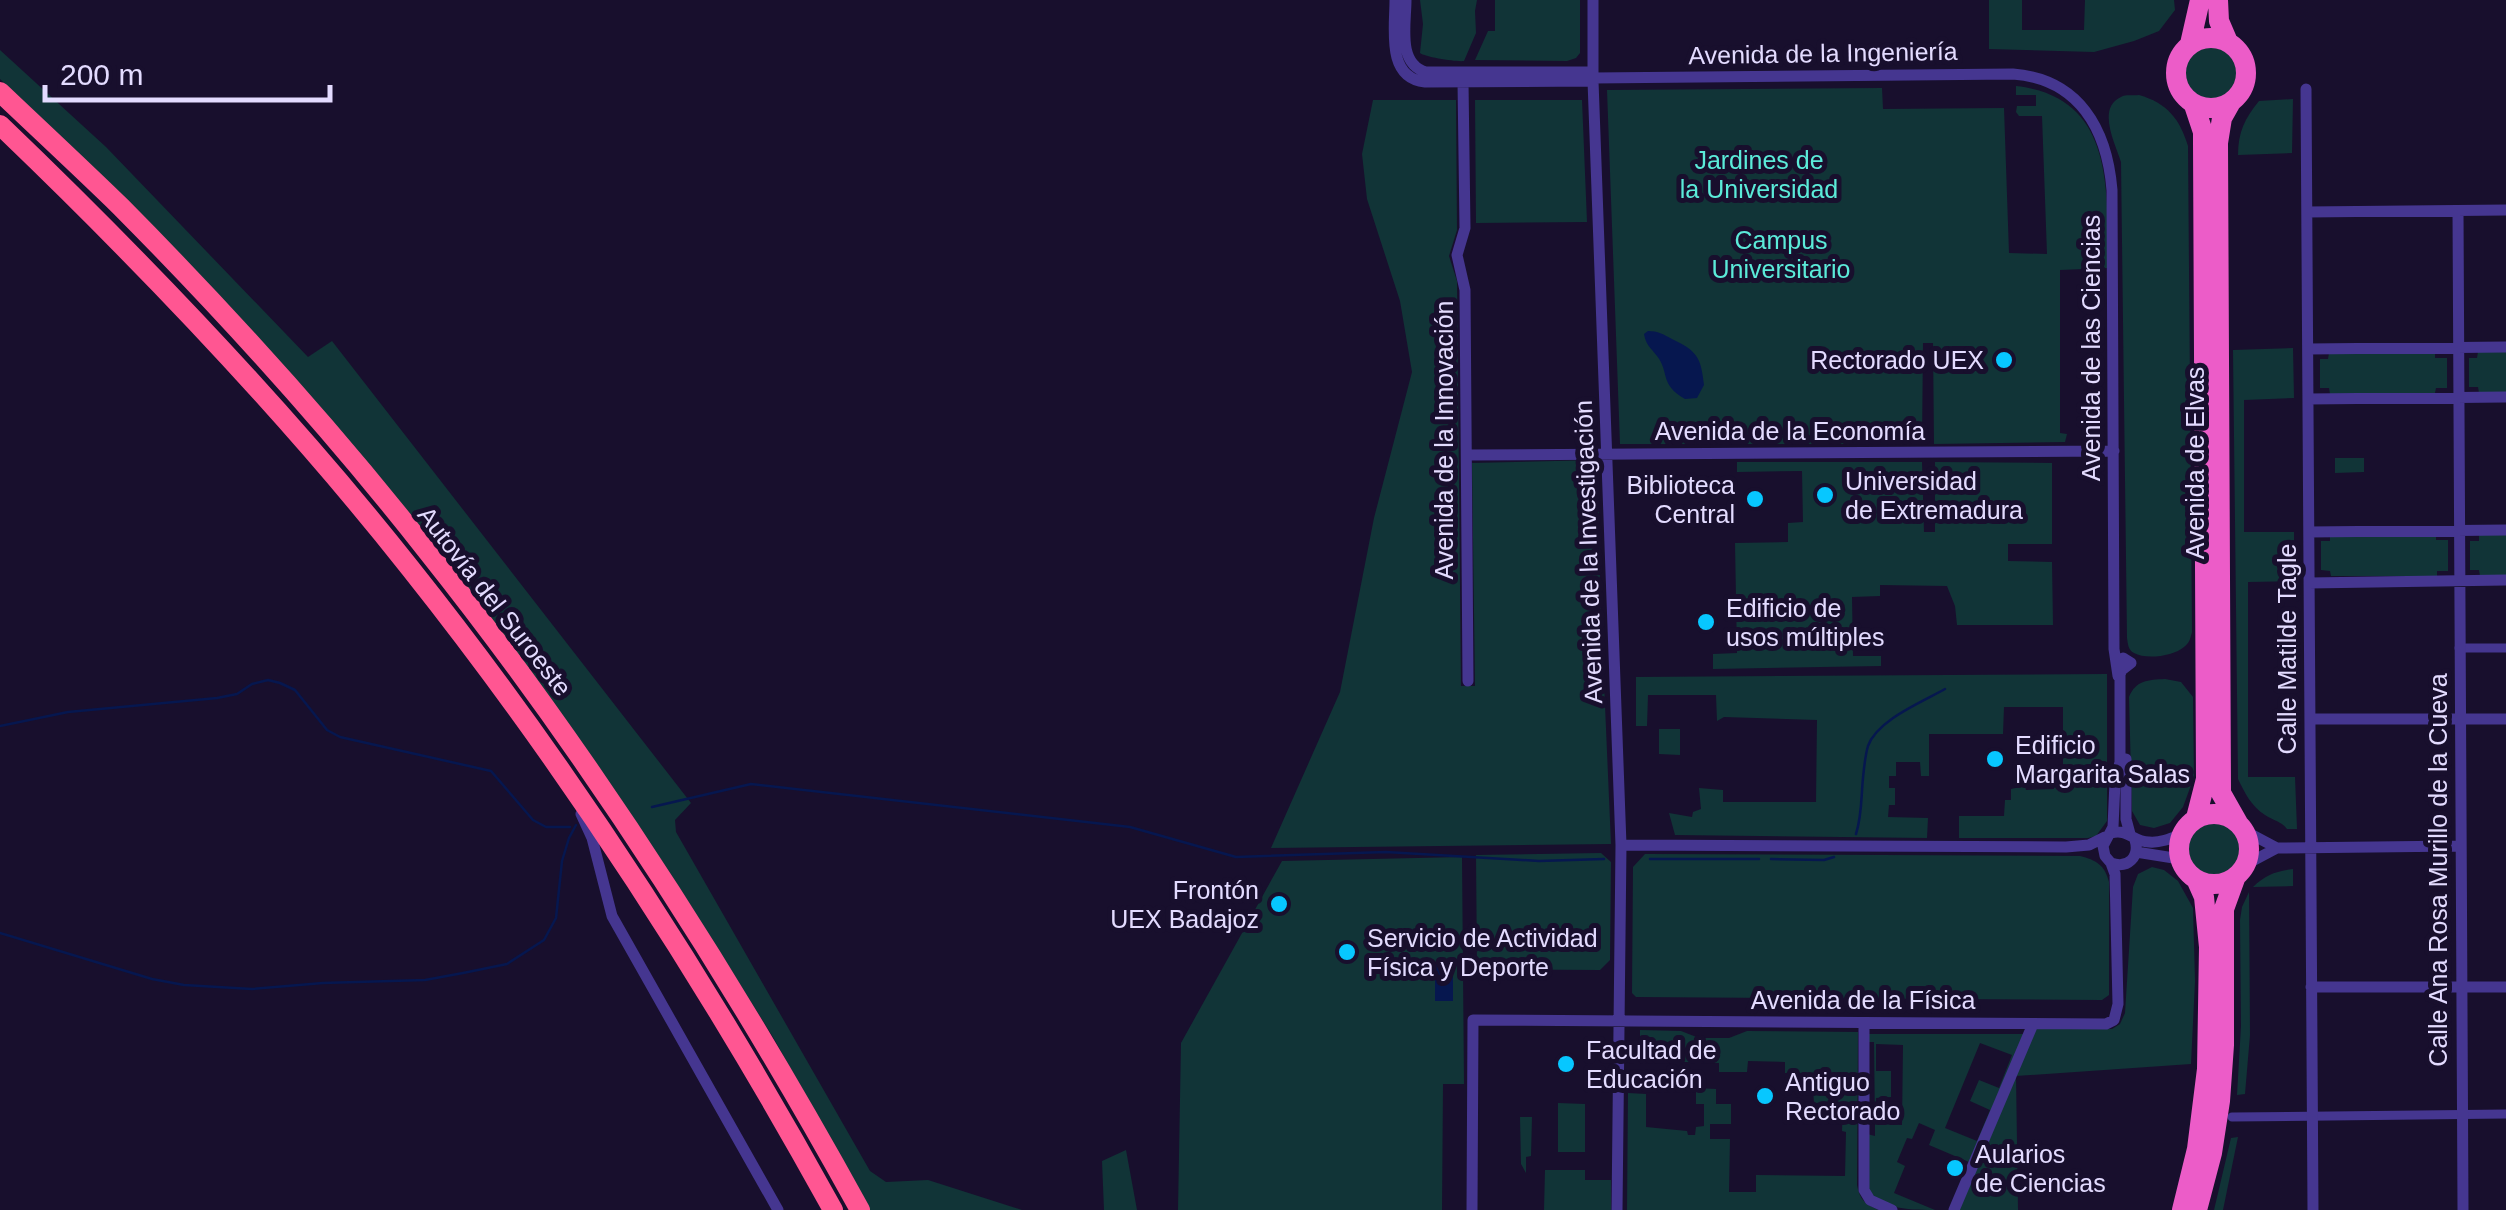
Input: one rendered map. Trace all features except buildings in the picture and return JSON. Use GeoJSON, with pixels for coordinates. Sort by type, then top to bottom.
{"type":"FeatureCollection","features":[{"type":"Feature","properties":{"kind":"highway"},"geometry":{"type":"LineString","coordinates":[[2190,44],[2200,0]]}},
{"type":"Feature","properties":{"kind":"highway"},"geometry":{"type":"LineString","coordinates":[[2218,0],[2219,21],[2228,42],[2243,58],[2244,87],[2231,102],[2213,109],[2194,105],[2182,94],[2175,76],[2179,56],[2190,44],[2207,38],[2228,42]]}},
{"type":"Feature","properties":{"kind":"highway","name":"Autovía del Suroeste"},"geometry":{"type":"LineString","coordinates":[[0,92],[120,206],[250,344],[366,476],[483,623],[586,763],[695,928],[780,1067],[860,1210]]}},
{"type":"Feature","properties":{"kind":"highway","name":"Avenida de Elvas"},"geometry":{"type":"LineString","coordinates":[[2231,102],[2222,118],[2218,143],[2221,793],[2242,827]]}},
{"type":"Feature","properties":{"kind":"highway","name":"Avenida de Elvas"},"geometry":{"type":"LineString","coordinates":[[2189,826],[2206,779],[2204,142],[2194,105]]}},
{"type":"Feature","properties":{"kind":"highway","name":"Autovía del Suroeste"},"geometry":{"type":"LineString","coordinates":[[0,125],[166,288],[293,428],[408,566],[516,707],[690,964],[833,1210]]}},
{"type":"Feature","properties":{"kind":"highway"},"geometry":{"type":"LineString","coordinates":[[2182,1210],[2201,1128],[2207,1068],[2209,946],[2204,897],[2180,859],[2180,842],[2189,826],[2207,814],[2218,813],[2242,827],[2250,849],[2224,909],[2220,1101],[2197,1210]]}},
{"type":"Feature","properties":{"kind":"highway"},"geometry":{"type":"LineString","coordinates":[[2196,879],[2217,884],[2241,871]]}},
{"type":"Feature","properties":{"kind":"street"},"geometry":{"type":"LineString","coordinates":[[1395,0],[1396,55],[1404,74],[1421,82],[1593,77]]}},
{"type":"Feature","properties":{"kind":"street"},"geometry":{"type":"LineString","coordinates":[[1406,0],[1407,56],[1418,70],[1593,77]]}},
{"type":"Feature","properties":{"kind":"street","name":"Avenida de la Investigación"},"geometry":{"type":"LineString","coordinates":[[1592,0],[1622,845],[1617,1210]]}},
{"type":"Feature","properties":{"kind":"street","name":"Avenida de la Ingeniería"},"geometry":{"type":"LineString","coordinates":[[1593,77],[2013,74],[2051,82]]}},
{"type":"Feature","properties":{"kind":"street","name":"Avenida de la Innovación"},"geometry":{"type":"LineString","coordinates":[[1464,82],[1464,228],[1457,260],[1466,290],[1468,681]]}},
{"type":"Feature","properties":{"kind":"street","name":"Avenida de las Ciencias"},"geometry":{"type":"LineString","coordinates":[[2051,82],[2076,100],[2092,120],[2110,168],[2114,658],[2120,682]]}},
{"type":"Feature","properties":{"kind":"street","name":"Calle Matilde Tagle"},"geometry":{"type":"LineString","coordinates":[[2306,88],[2312,1210]]}},
{"type":"Feature","properties":{"kind":"street"},"geometry":{"type":"LineString","coordinates":[[2307,212],[2506,210]]}},
{"type":"Feature","properties":{"kind":"street","name":"Calle Ana Rosa Murillo de la Cueva"},"geometry":{"type":"LineString","coordinates":[[2458,211],[2462,1210]]}},
{"type":"Feature","properties":{"kind":"street"},"geometry":{"type":"LineString","coordinates":[[2308,349],[2506,347]]}},
{"type":"Feature","properties":{"kind":"street"},"geometry":{"type":"LineString","coordinates":[[2308,398],[2506,397]]}},
{"type":"Feature","properties":{"kind":"street","name":"Avenida de la Economía"},"geometry":{"type":"LineString","coordinates":[[1466,455],[2114,451]]}},
{"type":"Feature","properties":{"kind":"street"},"geometry":{"type":"LineString","coordinates":[[2309,532],[2506,530]]}},
{"type":"Feature","properties":{"kind":"street"},"geometry":{"type":"LineString","coordinates":[[2309,582],[2506,580]]}},
{"type":"Feature","properties":{"kind":"street","name":"Avenida de las Ciencias"},"geometry":{"type":"LineString","coordinates":[[2115,636],[2126,662],[2126,819],[2134,842]]}},
{"type":"Feature","properties":{"kind":"street"},"geometry":{"type":"LineString","coordinates":[[2459,648],[2506,648]]}},
{"type":"Feature","properties":{"kind":"street"},"geometry":{"type":"LineString","coordinates":[[2108,859],[2103,846],[2109,835],[2120,762],[2120,682],[2126,662]]}},
{"type":"Feature","properties":{"kind":"street"},"geometry":{"type":"LineString","coordinates":[[2310,719],[2506,718]]}},
{"type":"Feature","properties":{"kind":"street"},"geometry":{"type":"LineString","coordinates":[[563,774],[592,838],[612,916],[778,1210]]}},
{"type":"Feature","properties":{"kind":"street"},"geometry":{"type":"LineString","coordinates":[[2134,842],[2161,841],[2189,826]]}},
{"type":"Feature","properties":{"kind":"street"},"geometry":{"type":"LineString","coordinates":[[2242,827],[2278,848],[2460,846]]}},
{"type":"Feature","properties":{"kind":"street"},"geometry":{"type":"LineString","coordinates":[[1622,845],[2066,847],[2089,845],[2119,831],[2134,842],[2180,859]]}},
{"type":"Feature","properties":{"kind":"street"},"geometry":{"type":"LineString","coordinates":[[2066,847],[2124,865],[2132,860],[2134,842]]}},
{"type":"Feature","properties":{"kind":"street"},"geometry":{"type":"LineString","coordinates":[[2241,871],[2278,848]]}},
{"type":"Feature","properties":{"kind":"street","name":"Avenida de la Física"},"geometry":{"type":"LineString","coordinates":[[1472,1210],[1473,1020],[2106,1024],[2116,1017],[2118,1004],[2115,874],[2108,859]]}},
{"type":"Feature","properties":{"kind":"street"},"geometry":{"type":"LineString","coordinates":[[2312,987],[2506,986]]}},
{"type":"Feature","properties":{"kind":"street"},"geometry":{"type":"LineString","coordinates":[[1864,1022],[1864,1190],[1870,1200],[1892,1210]]}},
{"type":"Feature","properties":{"kind":"street"},"geometry":{"type":"LineString","coordinates":[[1954,1210],[2032,1024]]}},
{"type":"Feature","properties":{"kind":"street"},"geometry":{"type":"LineString","coordinates":[[2232,1116],[2506,1114]]}},
{"type":"Feature","properties":{"kind":"green space"},"geometry":{"type":"Polygon","coordinates":[[[1420,0],[1477,0],[1476,33],[1464,61],[1420,53],[1420,0]]]}},
{"type":"Feature","properties":{"kind":"green space"},"geometry":{"type":"Polygon","coordinates":[[[1495,0],[1580,0],[1580,53],[1567,61],[1475,60],[1488,31],[1495,31],[1495,0]]]}},
{"type":"Feature","properties":{"kind":"green space"},"geometry":{"type":"Polygon","coordinates":[[[1989,0],[2022,0],[2022,30],[2084,30],[2085,0],[2174,0],[2175,10],[2159,31],[2094,52],[1989,49],[1989,0]]]}},
{"type":"Feature","properties":{"kind":"green space"},"geometry":{"type":"Polygon","coordinates":[[[2211,44],[2232,52],[2240,73],[2232,94],[2211,102],[2190,94],[2182,73],[2190,52],[2211,44]]]}},
{"type":"Feature","properties":{"kind":"green space"},"geometry":{"type":"Polygon","coordinates":[[[0,50],[106,147],[308,357],[332,341],[691,803],[675,820],[676,832],[870,1171],[886,1182],[928,1180],[1022,1210],[870,1210],[773,1037],[670,873],[526,666],[29,106],[0,79],[0,50]]]}},
{"type":"Feature","properties":{"kind":"green space","name":"Campus Universitario"},"geometry":{"type":"Polygon","coordinates":[[[2016,86],[2049,94],[2072,108],[2089,128],[2105,180],[2108,268],[2060,270],[2060,433],[2067,434],[2065,442],[1934,444],[1933,343],[1923,343],[1922,444],[1620,444],[1607,90],[1882,88],[1883,109],[2004,108],[2009,253],[2047,254],[2042,116],[2019,116],[2017,106],[2036,106],[2036,95],[2016,95],[2016,86]]]}},
{"type":"Feature","properties":{"kind":"green space"},"geometry":{"type":"Polygon","coordinates":[[[2139,95],[2171,113],[2188,146],[2192,632],[2189,642],[2179,650],[2152,657],[2132,652],[2127,638],[2121,162],[2109,118],[2114,102],[2123,96],[2139,95]]]}},
{"type":"Feature","properties":{"kind":"green space"},"geometry":{"type":"Polygon","coordinates":[[[2293,99],[2292,153],[2238,155],[2243,126],[2259,101],[2293,99]]]}},
{"type":"Feature","properties":{"kind":"green space"},"geometry":{"type":"Polygon","coordinates":[[[1373,100],[1456,100],[1457,230],[1449,256],[1457,281],[1461,686],[1475,686],[1472,463],[1598,460],[1611,844],[1271,848],[1340,692],[1374,518],[1412,372],[1400,301],[1367,199],[1362,154],[1373,100]]]}},
{"type":"Feature","properties":{"kind":"green space"},"geometry":{"type":"Polygon","coordinates":[[[1475,100],[1582,100],[1587,222],[1476,223],[1475,100]]]}},
{"type":"Feature","properties":{"kind":"green space"},"geometry":{"type":"Polygon","coordinates":[[[2293,348],[2294,398],[2244,400],[2244,532],[2294,532],[2294,581],[2248,582],[2248,777],[2295,777],[2297,829],[2287,829],[2256,808],[2238,779],[2233,350],[2293,348]]]}},
{"type":"Feature","properties":{"kind":"green space"},"geometry":{"type":"Polygon","coordinates":[[[2478,352],[2506,352],[2506,392],[2479,393],[2478,387],[2469,387],[2469,358],[2477,358],[2478,352]]]}},
{"type":"Feature","properties":{"kind":"green space"},"geometry":{"type":"Polygon","coordinates":[[[2329,353],[2435,353],[2435,358],[2447,358],[2447,388],[2436,388],[2435,393],[2330,394],[2329,388],[2320,388],[2320,359],[2328,359],[2329,353]]]}},
{"type":"Feature","properties":{"kind":"green space"},"geometry":{"type":"Polygon","coordinates":[[[2335,458],[2364,458],[2364,472],[2335,473],[2335,458]]]}},
{"type":"Feature","properties":{"kind":"green space"},"geometry":{"type":"Polygon","coordinates":[[[1737,462],[1922,462],[1924,532],[1935,532],[1935,462],[2052,463],[2052,544],[2008,544],[2008,561],[2052,562],[2053,625],[1957,625],[1947,586],[1880,585],[1880,596],[1852,597],[1853,656],[1881,656],[1881,666],[1713,669],[1713,654],[1737,653],[1735,543],[1788,542],[1788,523],[1803,522],[1802,471],[1737,472],[1737,462]]]}},
{"type":"Feature","properties":{"kind":"green space"},"geometry":{"type":"Polygon","coordinates":[[[2330,535],[2436,535],[2436,540],[2448,540],[2448,571],[2437,571],[2437,576],[2331,576],[2330,571],[2321,570],[2321,541],[2330,541],[2330,535]]]}},
{"type":"Feature","properties":{"kind":"green space"},"geometry":{"type":"Polygon","coordinates":[[[2479,535],[2506,535],[2506,576],[2480,576],[2479,570],[2470,570],[2470,541],[2479,541],[2479,535]]]}},
{"type":"Feature","properties":{"kind":"green space"},"geometry":{"type":"Polygon","coordinates":[[[2107,674],[2107,821],[2096,836],[2088,838],[1959,838],[1959,816],[2004,816],[2005,800],[2011,800],[2011,789],[2054,789],[2054,778],[2050,775],[2063,774],[2063,707],[2004,707],[2003,734],[1929,734],[1929,776],[1921,776],[1920,762],[1896,762],[1896,776],[1889,776],[1889,788],[1895,788],[1895,805],[1889,805],[1888,817],[1928,818],[1927,838],[1675,835],[1669,813],[1692,817],[1693,812],[1701,809],[1699,788],[1723,790],[1723,802],[1816,802],[1817,720],[1724,717],[1717,721],[1716,695],[1648,695],[1647,726],[1636,726],[1636,677],[2107,674]]]}},
{"type":"Feature","properties":{"kind":"green space"},"geometry":{"type":"Polygon","coordinates":[[[2165,679],[2181,682],[2193,697],[2194,777],[2183,807],[2170,823],[2154,828],[2140,825],[2132,811],[2129,697],[2139,684],[2165,679]]]}},
{"type":"Feature","properties":{"kind":"green space"},"geometry":{"type":"Polygon","coordinates":[[[1659,729],[1680,729],[1680,755],[1659,754],[1659,729]]]}},
{"type":"Feature","properties":{"kind":"green space"},"geometry":{"type":"Polygon","coordinates":[[[2215,819],[2236,827],[2244,848],[2236,869],[2215,877],[2194,869],[2186,848],[2194,827],[2215,819]]]}},
{"type":"Feature","properties":{"kind":"green space"},"geometry":{"type":"Polygon","coordinates":[[[1601,853],[1611,862],[1610,960],[1600,970],[1477,969],[1476,855],[1601,853]]]}},
{"type":"Feature","properties":{"kind":"green space"},"geometry":{"type":"Polygon","coordinates":[[[1645,854],[2080,856],[2102,867],[2109,882],[2109,995],[2102,1000],[1636,997],[1632,993],[1633,867],[1645,854]]]}},
{"type":"Feature","properties":{"kind":"green space","name":"Servicio de Actividad Física y Deporte"},"geometry":{"type":"Polygon","coordinates":[[[1462,857],[1464,1084],[1443,1084],[1442,1210],[1178,1210],[1181,1043],[1282,861],[1462,857]]]}},
{"type":"Feature","properties":{"kind":"green space"},"geometry":{"type":"Polygon","coordinates":[[[2152,867],[2164,870],[2178,881],[2193,908],[2191,1064],[2016,1076],[2018,1210],[1956,1210],[2036,1029],[2112,1029],[2120,1024],[2125,1013],[2133,887],[2138,874],[2152,867]]]}},
{"type":"Feature","properties":{"kind":"green space"},"geometry":{"type":"Polygon","coordinates":[[[2293,869],[2293,886],[2253,887],[2271,874],[2293,869]]]}},
{"type":"Feature","properties":{"kind":"green space"},"geometry":{"type":"Polygon","coordinates":[[[2249,892],[2250,1035],[2245,1094],[2237,1095],[2240,920],[2249,892]]]}},
{"type":"Feature","properties":{"kind":"green space"},"geometry":{"type":"Polygon","coordinates":[[[1640,1030],[1681,1031],[1699,1038],[1729,1038],[1747,1031],[1858,1032],[1857,1185],[1864,1201],[1879,1210],[1627,1210],[1628,1093],[1646,1094],[1646,1127],[1695,1135],[1696,1127],[1704,1126],[1704,1104],[1696,1104],[1696,1088],[1716,1089],[1716,1104],[1731,1104],[1731,1124],[1710,1124],[1710,1139],[1730,1139],[1729,1192],[1756,1192],[1756,1175],[1845,1176],[1843,1104],[1814,1103],[1813,1089],[1791,1089],[1791,1073],[1785,1073],[1785,1062],[1748,1061],[1747,1072],[1719,1072],[1719,1063],[1685,1062],[1640,1038],[1640,1030]]]}},
{"type":"Feature","properties":{"kind":"green space"},"geometry":{"type":"Polygon","coordinates":[[[1867,1034],[2024,1034],[1969,1162],[1929,1145],[1935,1130],[1919,1123],[1912,1139],[1907,1138],[1897,1162],[1905,1166],[1894,1193],[1935,1210],[1888,1205],[1872,1197],[1868,1190],[1867,1134],[1875,1136],[1875,1125],[1874,1042],[1867,1042],[1867,1034]],[[1980,1043],[1945,1128],[1977,1141],[1990,1110],[1970,1101],[1979,1080],[1999,1088],[2012,1055],[1980,1043]],[[1876,1044],[1876,1071],[1891,1071],[1891,1097],[1876,1098],[1875,1124],[1902,1125],[1903,1045],[1876,1044]]]}},
{"type":"Feature","properties":{"kind":"green space"},"geometry":{"type":"Polygon","coordinates":[[[1558,1103],[1585,1104],[1585,1152],[1558,1152],[1558,1103]]]}},
{"type":"Feature","properties":{"kind":"green space"},"geometry":{"type":"Polygon","coordinates":[[[1520,1117],[1532,1117],[1531,1156],[1526,1157],[1526,1173],[1521,1164],[1520,1117]]]}},
{"type":"Feature","properties":{"kind":"green space"},"geometry":{"type":"Polygon","coordinates":[[[2238,1137],[2223,1210],[2214,1210],[2231,1138],[2238,1137]]]}},
{"type":"Feature","properties":{"kind":"green space"},"geometry":{"type":"Polygon","coordinates":[[[1126,1150],[1137,1210],[1104,1210],[1102,1161],[1126,1150]]]}},
{"type":"Feature","properties":{"kind":"green space"},"geometry":{"type":"Polygon","coordinates":[[[1545,1170],[1585,1170],[1585,1180],[1611,1180],[1611,1210],[1544,1210],[1545,1170]]]}},
{"type":"Feature","properties":{"kind":"shaded area"},"geometry":{"type":"Polygon","coordinates":[[[1648,331],[1666,336],[1696,356],[1704,385],[1697,398],[1685,399],[1671,388],[1661,362],[1646,341],[1644,334],[1648,331]]]}},
{"type":"Feature","properties":{"kind":"shaded area"},"geometry":{"type":"Polygon","coordinates":[[[1435,964],[1453,964],[1453,1001],[1435,1001],[1435,964]]]}},
{"type":"Feature","properties":{"kind":"waterway"},"geometry":{"type":"LineString","coordinates":[[0,726],[68,712],[217,698],[268,680],[295,690],[327,730],[340,737],[491,771],[533,820],[546,827],[570,827]]}},
{"type":"Feature","properties":{"kind":"waterway"},"geometry":{"type":"LineString","coordinates":[[1856,834],[1865,758],[1873,737],[1901,713],[1945,689]]}},
{"type":"Feature","properties":{"kind":"waterway"},"geometry":{"type":"LineString","coordinates":[[652,807],[751,784],[1130,827],[1236,857],[1386,852],[1539,861],[1604,859]]}},
{"type":"Feature","properties":{"kind":"waterway"},"geometry":{"type":"LineString","coordinates":[[0,933],[184,985],[252,989],[425,980],[463,973],[507,964],[544,940],[556,918],[562,861],[576,825]]}},
{"type":"Feature","properties":{"kind":"waterway"},"geometry":{"type":"LineString","coordinates":[[1771,859],[1834,857]]}},
{"type":"Feature","properties":{"kind":"waterway"},"geometry":{"type":"LineString","coordinates":[[1650,859],[1759,859]]}},
{"type":"Feature","properties":{"kind":"place","name":"Rectorado UEX"},"geometry":{"type":"Point","coordinates":[2004,360]}},
{"type":"Feature","properties":{"kind":"place","name":"Universidad de Extremadura"},"geometry":{"type":"Point","coordinates":[1825,495]}},
{"type":"Feature","properties":{"kind":"place","name":"Biblioteca Central"},"geometry":{"type":"Point","coordinates":[1755,499]}},
{"type":"Feature","properties":{"kind":"place","name":"Edificio de usos múltiples"},"geometry":{"type":"Point","coordinates":[1706,622]}},
{"type":"Feature","properties":{"kind":"place","name":"Edificio Margarita Salas"},"geometry":{"type":"Point","coordinates":[1995,759]}},
{"type":"Feature","properties":{"kind":"place","name":"Frontón UEX Badajoz"},"geometry":{"type":"Point","coordinates":[1279,904]}},
{"type":"Feature","properties":{"kind":"place","name":"Servicio de Actividad Física y Deporte"},"geometry":{"type":"Point","coordinates":[1347,952]}},
{"type":"Feature","properties":{"kind":"place","name":"Facultad de Educación"},"geometry":{"type":"Point","coordinates":[1566,1064]}},
{"type":"Feature","properties":{"kind":"place","name":"Antiguo Rectorado"},"geometry":{"type":"Point","coordinates":[1765,1096]}},
{"type":"Feature","properties":{"kind":"place","name":"Aularios de Ciencias"},"geometry":{"type":"Point","coordinates":[1955,1168]}},
{"type":"Feature","properties":{"kind":"park label","name":"Jardines de la Universidad"},"geometry":{"type":"Point","coordinates":[1759,174]}}]}
